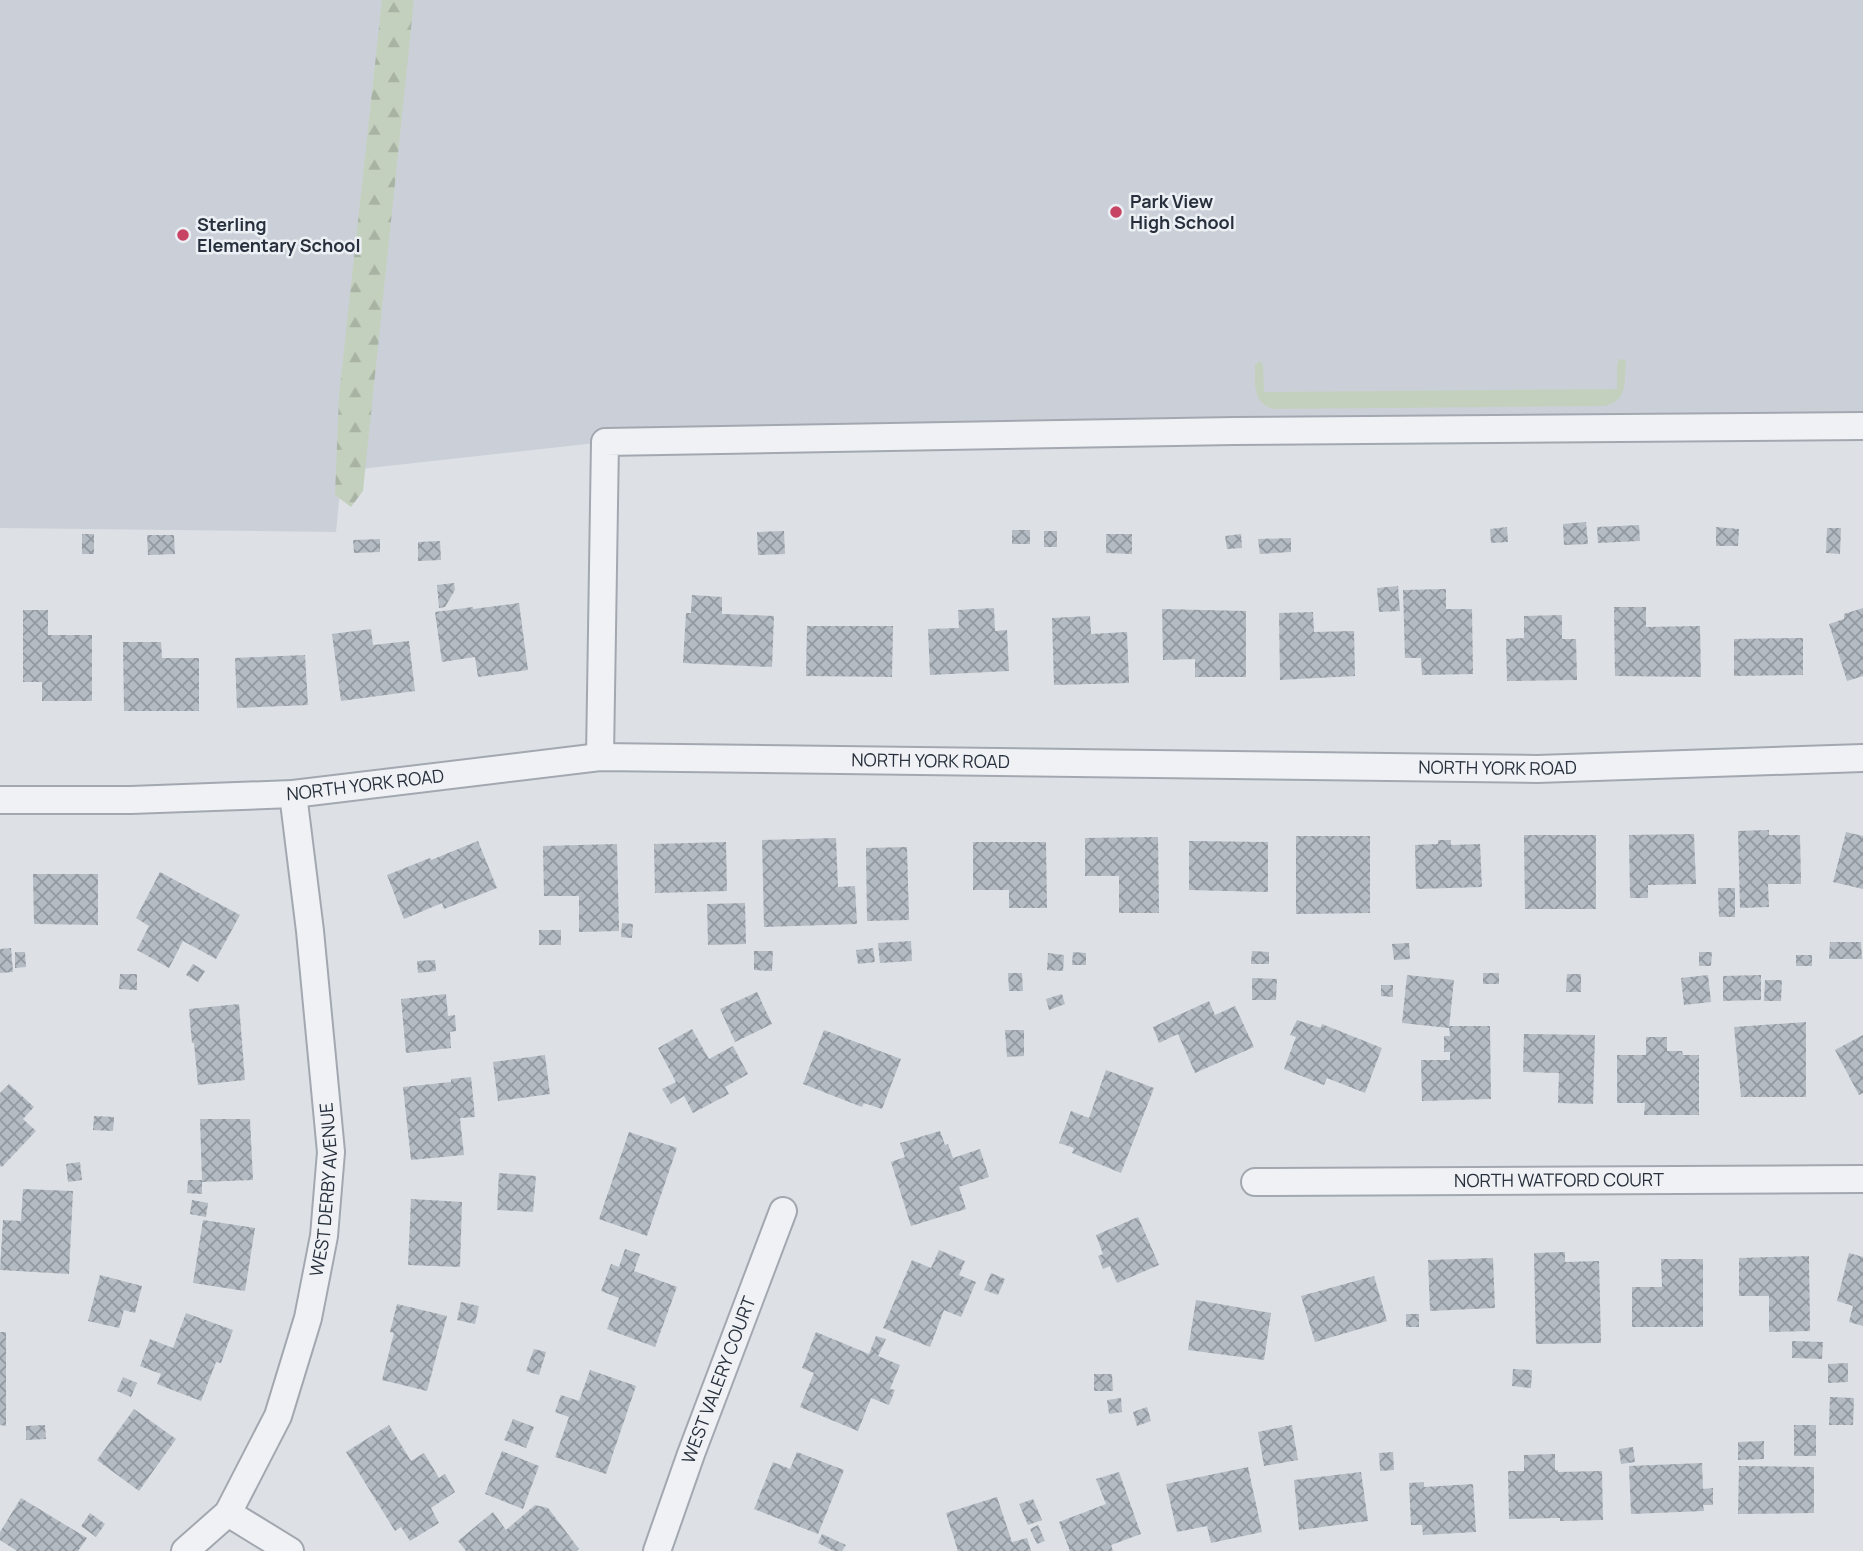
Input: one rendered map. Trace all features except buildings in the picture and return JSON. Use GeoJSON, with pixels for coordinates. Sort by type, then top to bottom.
{"type":"FeatureCollection","features":[{"type":"Feature","properties":{"kind":"street"},"geometry":{"type":"LineString","coordinates":[[600,757],[605,442],[1234,431],[1863,426]]}},
{"type":"Feature","properties":{"kind":"street","name":"NORTH YORK ROAD"},"geometry":{"type":"LineString","coordinates":[[0,800],[131,800],[293,794],[600,757],[1537,769],[1863,758]]}},
{"type":"Feature","properties":{"kind":"street","name":"WEST DERBY AVENUE"},"geometry":{"type":"LineString","coordinates":[[185,1551],[228,1513],[278,1416],[307,1318],[324,1236],[331,1152],[310,931],[293,794]]}},
{"type":"Feature","properties":{"kind":"street","name":"NORTH WATFORD COURT"},"geometry":{"type":"LineString","coordinates":[[1255,1182],[1863,1179]]}},
{"type":"Feature","properties":{"kind":"street","name":"WEST VALERY COURT"},"geometry":{"type":"LineString","coordinates":[[657,1551],[783,1211]]}},
{"type":"Feature","properties":{"kind":"street"},"geometry":{"type":"LineString","coordinates":[[228,1513],[290,1551]]}},
{"type":"Feature","properties":{"kind":"shaded area","name":"Park View High School"},"geometry":{"type":"Polygon","coordinates":[[[0,0],[1863,0],[1863,424],[605,442],[342,471],[336,532],[0,528],[0,0]]]}},
{"type":"Feature","properties":{"kind":"green space"},"geometry":{"type":"Polygon","coordinates":[[[382,0],[414,0],[363,491],[351,507],[335,495],[339,396],[382,0]]]}},
{"type":"Feature","properties":{"kind":"green space"},"geometry":{"type":"Polygon","coordinates":[[[1619,359],[1625,360],[1626,363],[1623,390],[1617,400],[1604,406],[1273,409],[1261,402],[1255,385],[1255,365],[1260,361],[1263,365],[1264,392],[1617,389],[1619,359]]]}},
{"type":"Feature","properties":{"kind":"place","name":"Park View High School"},"geometry":{"type":"Point","coordinates":[1116,212]}},
{"type":"Feature","properties":{"kind":"place","name":"Sterling Elementary School"},"geometry":{"type":"Point","coordinates":[183,235]}}]}
